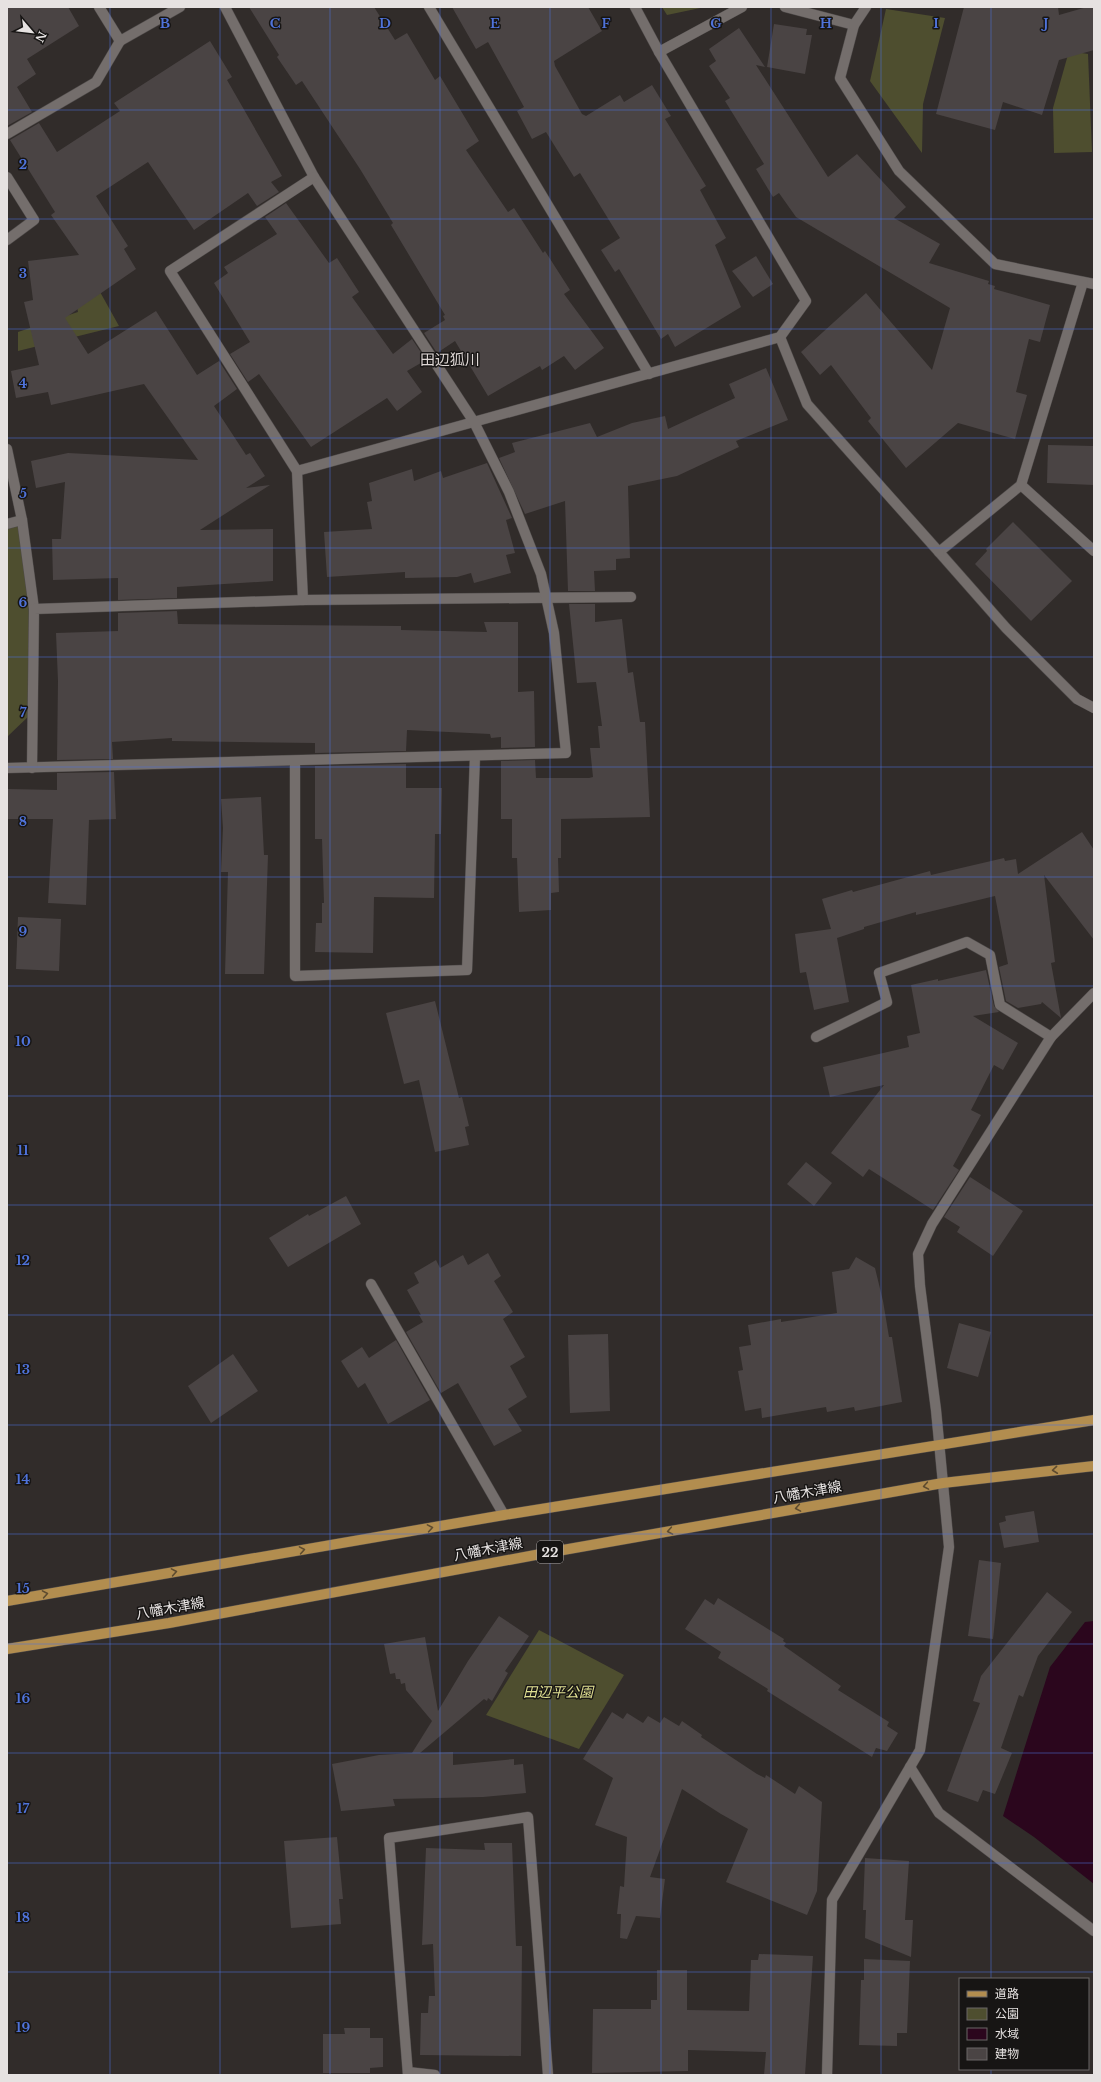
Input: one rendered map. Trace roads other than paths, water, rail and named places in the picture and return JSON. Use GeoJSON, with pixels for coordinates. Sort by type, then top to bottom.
{"type":"FeatureCollection","features":[{"type":"Feature","properties":{"kind":"main road","name":"八幡木津線"},"geometry":{"type":"LineString","coordinates":[[7,1601],[504,1515],[1094,1420]]}},
{"type":"Feature","properties":{"kind":"main road","name":"八幡木津線"},"geometry":{"type":"LineString","coordinates":[[7,1649],[170,1622],[546,1552],[943,1483],[1094,1466]]}},
{"type":"Feature","properties":{"kind":"street"},"geometry":{"type":"LineString","coordinates":[[99,7],[120,41]]}},
{"type":"Feature","properties":{"kind":"street"},"geometry":{"type":"LineString","coordinates":[[7,134],[96,82],[120,41],[180,7]]}},
{"type":"Feature","properties":{"kind":"street"},"geometry":{"type":"LineString","coordinates":[[7,768],[566,753],[554,633],[545,598],[541,574],[509,492],[474,422],[314,177],[226,7]]}},
{"type":"Feature","properties":{"kind":"street"},"geometry":{"type":"LineString","coordinates":[[429,7],[649,374]]}},
{"type":"Feature","properties":{"kind":"street"},"geometry":{"type":"LineString","coordinates":[[297,471],[780,337],[806,301],[634,7]]}},
{"type":"Feature","properties":{"kind":"street"},"geometry":{"type":"LineString","coordinates":[[659,52],[742,7]]}},
{"type":"Feature","properties":{"kind":"street"},"geometry":{"type":"LineString","coordinates":[[785,7],[854,25]]}},
{"type":"Feature","properties":{"kind":"street"},"geometry":{"type":"LineString","coordinates":[[866,7],[854,25],[840,78],[899,171],[995,264],[1094,284]]}},
{"type":"Feature","properties":{"kind":"street"},"geometry":{"type":"LineString","coordinates":[[7,177],[34,220],[7,240]]}},
{"type":"Feature","properties":{"kind":"street"},"geometry":{"type":"LineString","coordinates":[[303,600],[297,471],[170,271],[314,177]]}},
{"type":"Feature","properties":{"kind":"street"},"geometry":{"type":"LineString","coordinates":[[939,552],[1021,485],[1083,282]]}},
{"type":"Feature","properties":{"kind":"street"},"geometry":{"type":"LineString","coordinates":[[780,337],[806,404],[1006,628],[1077,698],[1094,708]]}},
{"type":"Feature","properties":{"kind":"street"},"geometry":{"type":"LineString","coordinates":[[7,449],[22,520],[34,609],[32,768]]}},
{"type":"Feature","properties":{"kind":"street"},"geometry":{"type":"LineString","coordinates":[[1021,485],[1094,551]]}},
{"type":"Feature","properties":{"kind":"street"},"geometry":{"type":"LineString","coordinates":[[7,524],[22,520]]}},
{"type":"Feature","properties":{"kind":"street"},"geometry":{"type":"LineString","coordinates":[[34,609],[303,600],[631,597]]}},
{"type":"Feature","properties":{"kind":"street"},"geometry":{"type":"LineString","coordinates":[[295,761],[295,976],[467,970],[475,756]]}},
{"type":"Feature","properties":{"kind":"street"},"geometry":{"type":"LineString","coordinates":[[816,1037],[887,1002],[878,973],[967,942],[990,955],[1000,1005],[1051,1038]]}},
{"type":"Feature","properties":{"kind":"street"},"geometry":{"type":"LineString","coordinates":[[827,2075],[832,1900],[920,1750],[948,1547],[943,1483],[920,1286],[918,1254],[932,1224],[1051,1038],[1094,994]]}},
{"type":"Feature","properties":{"kind":"street"},"geometry":{"type":"LineString","coordinates":[[372,1284],[504,1515]]}},
{"type":"Feature","properties":{"kind":"street"},"geometry":{"type":"LineString","coordinates":[[910,1767],[939,1813],[1094,1931]]}},
{"type":"Feature","properties":{"kind":"street"},"geometry":{"type":"LineString","coordinates":[[435,2075],[408,2074],[389,1838],[528,1817],[548,2075]]}},
{"type":"Feature","properties":{"kind":"water"},"geometry":{"type":"Polygon","coordinates":[[[1094,1621],[1094,1884],[1034,1837],[1003,1816],[1050,1667],[1085,1622],[1094,1621]]]}},
{"type":"Feature","properties":{"kind":"district","name":"田辺狐川"},"geometry":{"type":"Point","coordinates":[450,360]}},
{"type":"Feature","properties":{"kind":"park label","name":"田辺平公園"},"geometry":{"type":"Point","coordinates":[558,1692]}}]}
